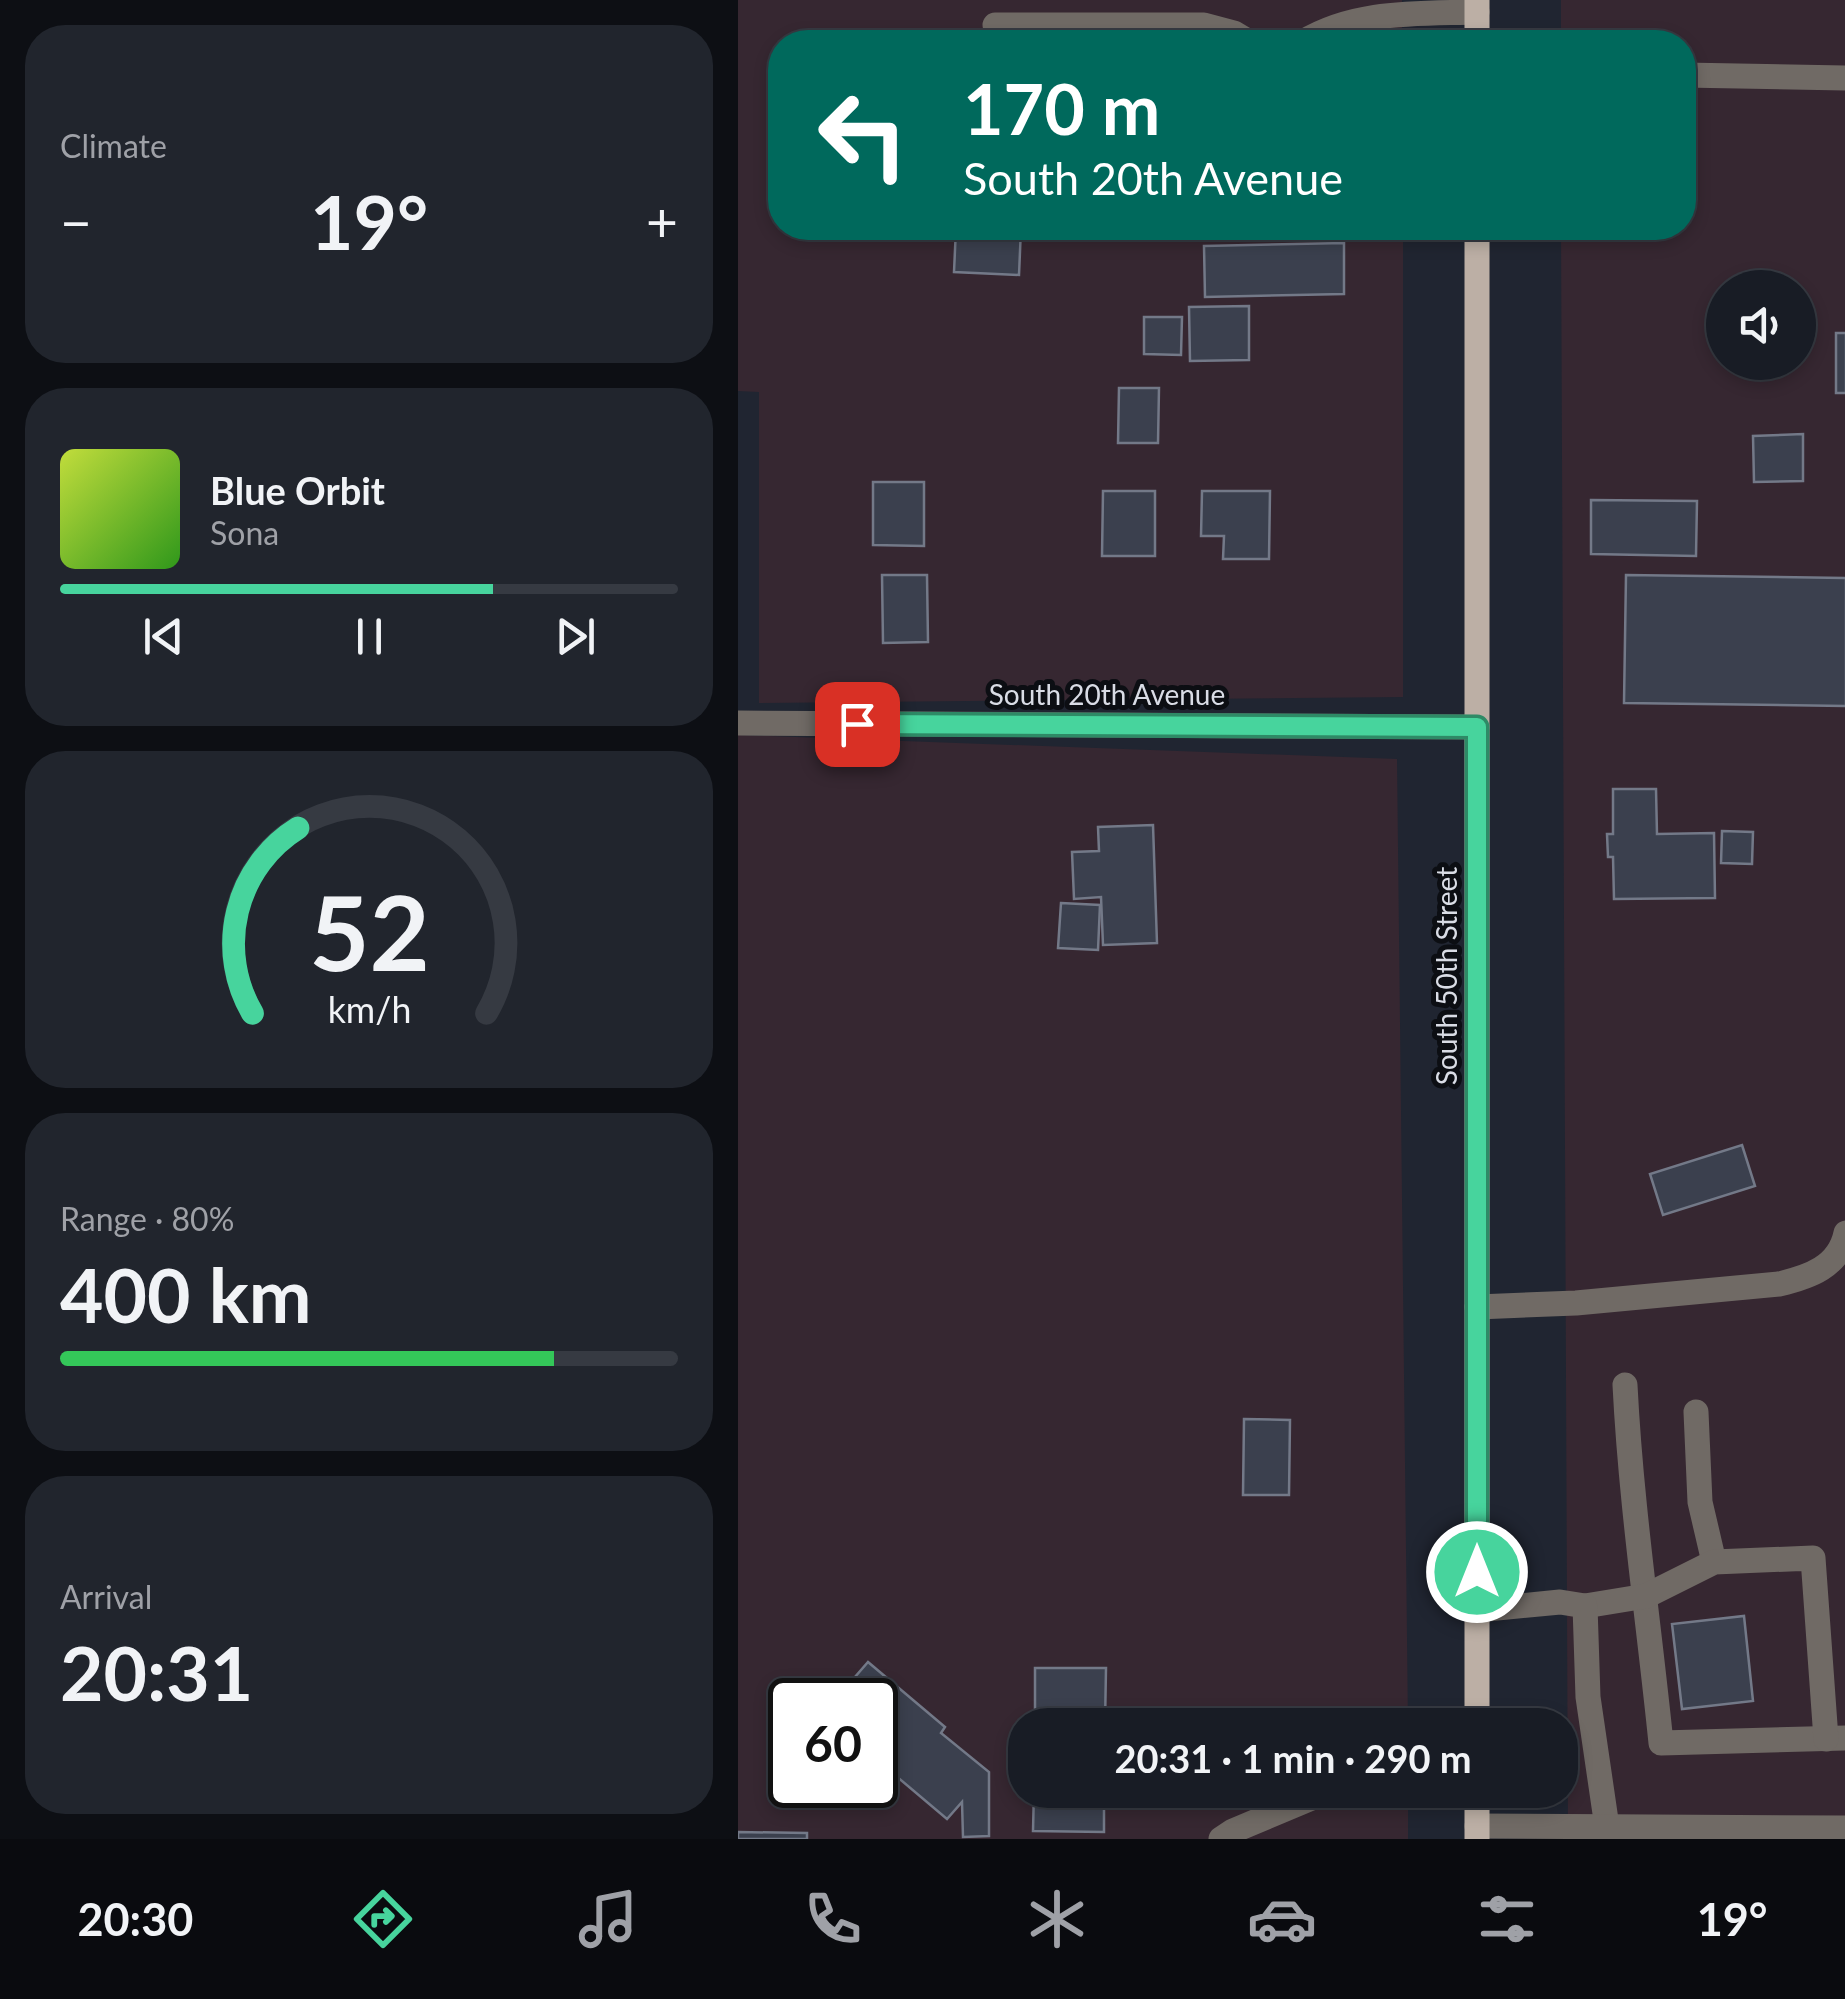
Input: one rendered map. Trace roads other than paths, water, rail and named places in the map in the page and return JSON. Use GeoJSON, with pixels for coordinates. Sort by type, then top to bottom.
{"type":"FeatureCollection","features":[{"type":"Feature","properties":{"kind":"main road","name":"South 50th Street"},"geometry":{"type":"LineString","coordinates":[[1477,240],[1477,1708]]}},
{"type":"Feature","properties":{"kind":"street"},"geometry":{"type":"LineString","coordinates":[[1326,30],[1340,23],[1384,15],[1477,6]]}},
{"type":"Feature","properties":{"kind":"street"},"geometry":{"type":"LineString","coordinates":[[995,26],[1204,26],[1221,30]]}},
{"type":"Feature","properties":{"kind":"street"},"geometry":{"type":"LineString","coordinates":[[1696,75],[1846,78]]}},
{"type":"Feature","properties":{"kind":"street","name":"South 20th Avenue"},"geometry":{"type":"LineString","coordinates":[[738,723],[1477,727]]}},
{"type":"Feature","properties":{"kind":"street"},"geometry":{"type":"LineString","coordinates":[[1477,1307],[1595,1302],[1779,1284],[1811,1276],[1834,1259],[1846,1232]]}},
{"type":"Feature","properties":{"kind":"street"},"geometry":{"type":"LineString","coordinates":[[1477,1610],[1560,1602],[1585,1606],[1646,1596],[1714,1562],[1814,1558],[1836,1738],[1661,1743],[1646,1596],[1630,1489],[1625,1385]]}},
{"type":"Feature","properties":{"kind":"street"},"geometry":{"type":"LineString","coordinates":[[1696,1412],[1700,1502],[1714,1562]]}},
{"type":"Feature","properties":{"kind":"street"},"geometry":{"type":"LineString","coordinates":[[1585,1606],[1588,1698],[1607,1827]]}},
{"type":"Feature","properties":{"kind":"street"},"geometry":{"type":"LineString","coordinates":[[1221,1839],[1290,1808]]}},
{"type":"Feature","properties":{"kind":"street"},"geometry":{"type":"LineString","coordinates":[[1477,1833],[1607,1827],[1846,1828]]}}]}
